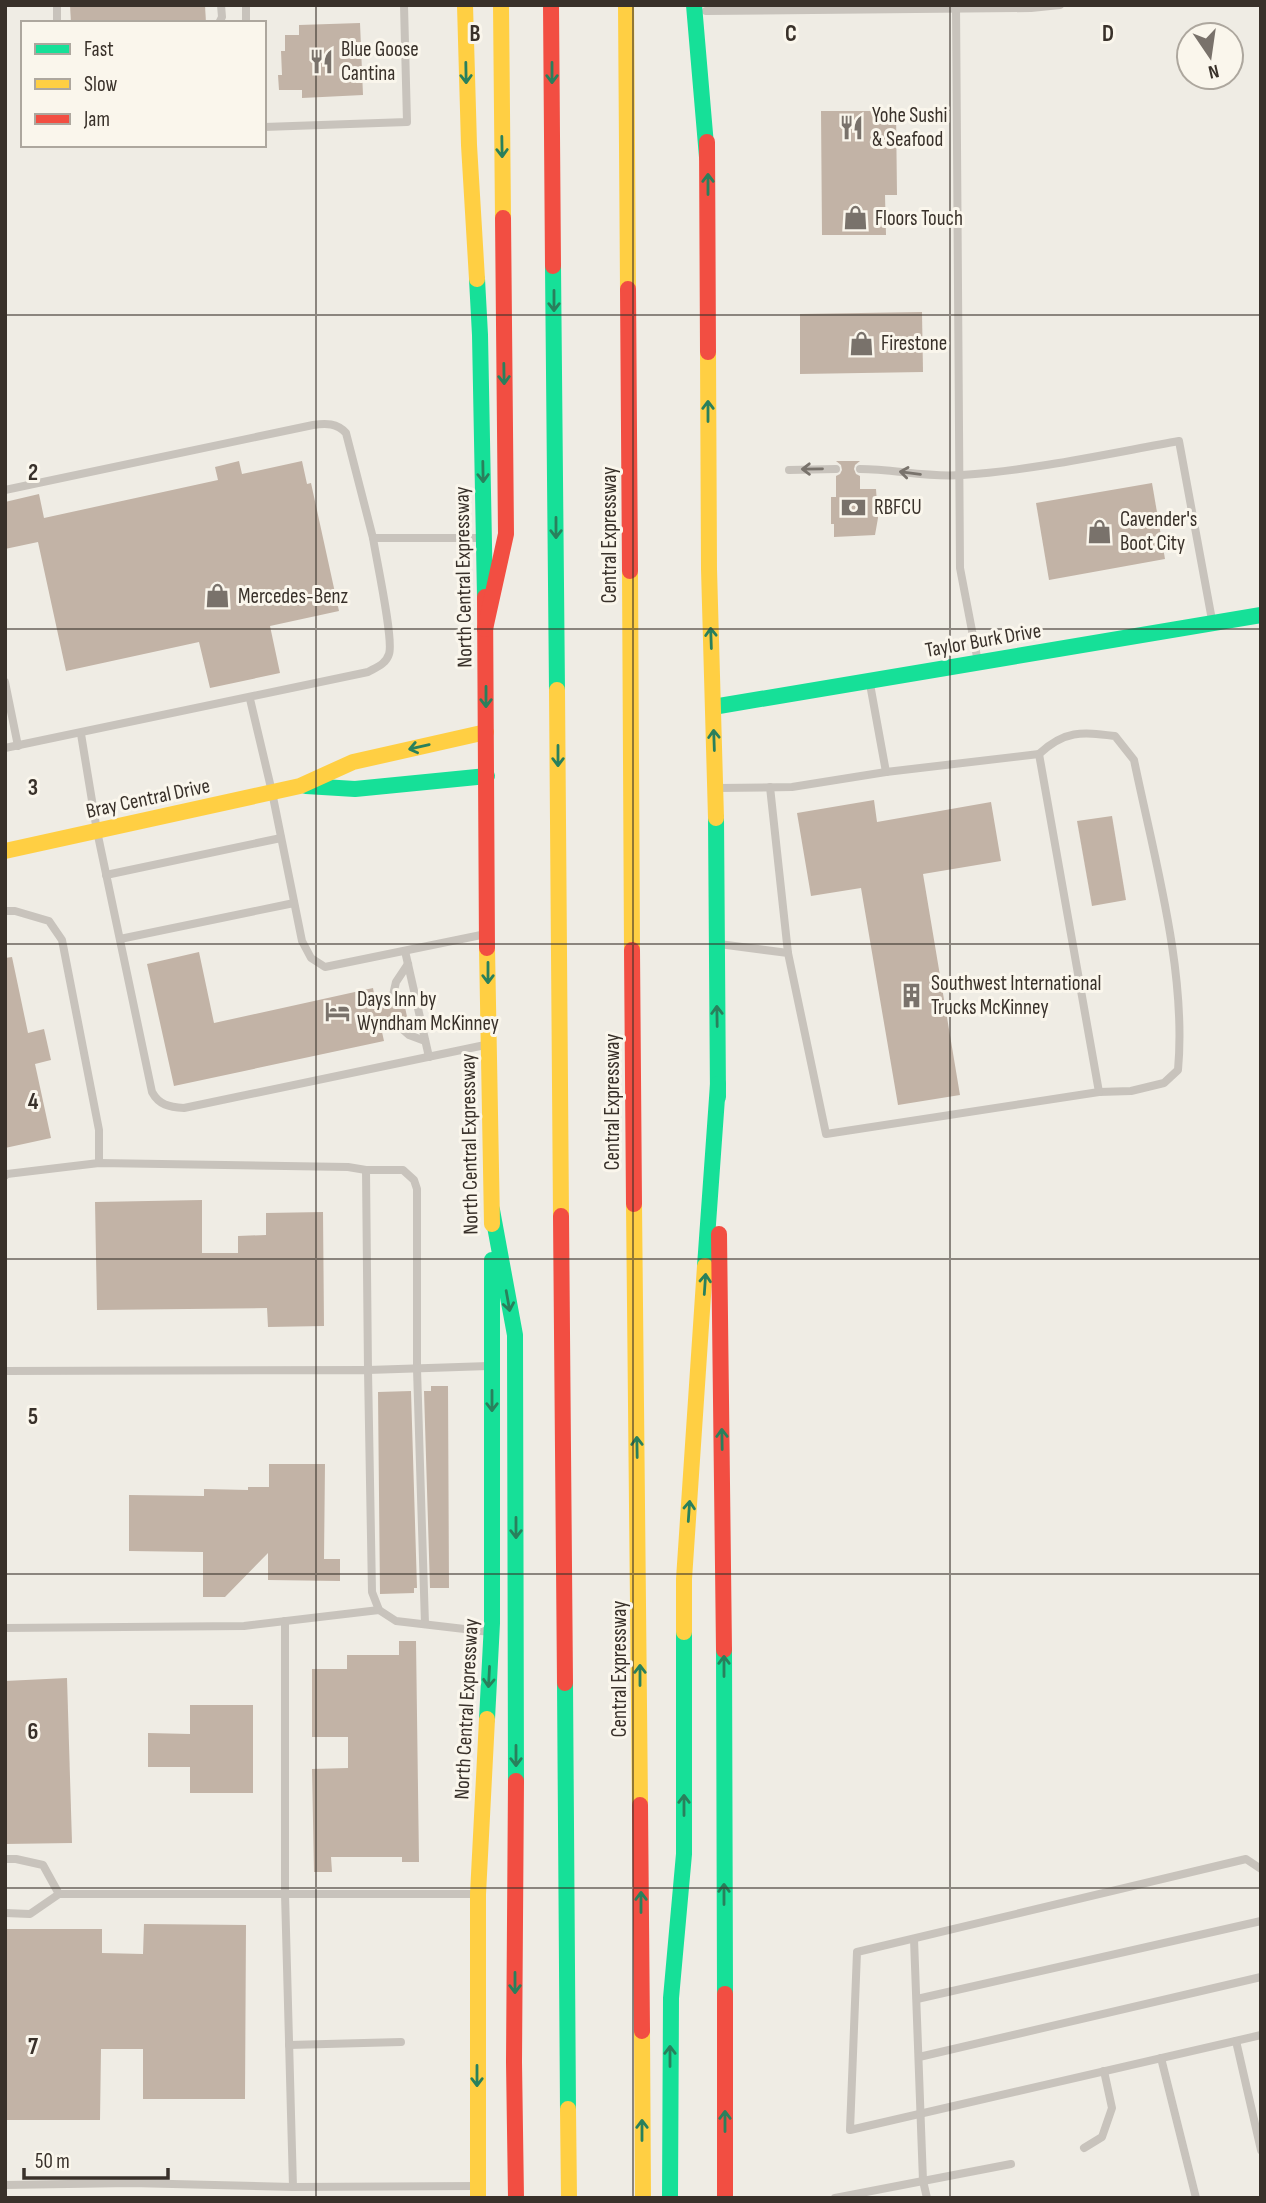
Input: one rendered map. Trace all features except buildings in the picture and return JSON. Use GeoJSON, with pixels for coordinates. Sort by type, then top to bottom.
{"type":"FeatureCollection","features":[{"type":"Feature","properties":{"kind":"main road","name":"North Central Expressway"},"geometry":{"type":"LineString","coordinates":[[466,5],[469,145],[480,335],[485,538],[488,1045],[492,1210],[491,1632],[478,1894],[478,2192]]}},
{"type":"Feature","properties":{"kind":"main road"},"geometry":{"type":"LineString","coordinates":[[485,629],[506,534],[501,5]]}},
{"type":"Feature","properties":{"kind":"main road"},"geometry":{"type":"LineString","coordinates":[[551,5],[569,2198]]}},
{"type":"Feature","properties":{"kind":"main road","name":"Central Expressway"},"geometry":{"type":"LineString","coordinates":[[626,5],[643,2198]]}},
{"type":"Feature","properties":{"kind":"main road"},"geometry":{"type":"LineString","coordinates":[[702,7],[707,157],[709,569],[716,788],[724,1655],[725,2198]]}},
{"type":"Feature","properties":{"kind":"main road","name":"Taylor Burk Drive"},"geometry":{"type":"LineString","coordinates":[[713,707],[1261,615]]}},
{"type":"Feature","properties":{"kind":"main road","name":"Bray Central Drive"},"geometry":{"type":"LineString","coordinates":[[5,851],[300,786],[353,762],[486,732]]}},
{"type":"Feature","properties":{"kind":"main road","name":"Bray Central Drive"},"geometry":{"type":"LineString","coordinates":[[300,786],[355,789],[486,776]]}},
{"type":"Feature","properties":{"kind":"main road"},"geometry":{"type":"LineString","coordinates":[[670,2198],[671,1998],[684,1854],[684,1579],[718,1084]]}},
{"type":"Feature","properties":{"kind":"main road"},"geometry":{"type":"LineString","coordinates":[[492,1210],[514,1335],[517,1626],[514,2048],[516,2198]]}},
{"type":"Feature","properties":{"kind":"lane"},"geometry":{"type":"LineString","coordinates":[[266,127],[407,122],[404,5]]}},
{"type":"Feature","properties":{"kind":"lane"},"geometry":{"type":"LineString","coordinates":[[702,7],[1031,8],[1060,5]]}},
{"type":"Feature","properties":{"kind":"lane"},"geometry":{"type":"LineString","coordinates":[[956,6],[960,568],[978,663]]}},
{"type":"Feature","properties":{"kind":"lane"},"geometry":{"type":"LineString","coordinates":[[5,490],[313,425],[332,424],[346,433],[373,538],[390,636],[390,653],[383,664],[369,672],[250,699],[5,748]]}},
{"type":"Feature","properties":{"kind":"lane"},"geometry":{"type":"LineString","coordinates":[[860,469],[960,475],[1044,466],[1179,442],[1213,623]]}},
{"type":"Feature","properties":{"kind":"lane"},"geometry":{"type":"LineString","coordinates":[[789,470],[836,469]]}},
{"type":"Feature","properties":{"kind":"lane"},"geometry":{"type":"LineString","coordinates":[[373,538],[485,538]]}},
{"type":"Feature","properties":{"kind":"lane"},"geometry":{"type":"LineString","coordinates":[[869,681],[886,772]]}},
{"type":"Feature","properties":{"kind":"lane"},"geometry":{"type":"LineString","coordinates":[[5,682],[18,746]]}},
{"type":"Feature","properties":{"kind":"lane"},"geometry":{"type":"LineString","coordinates":[[250,699],[302,941],[311,958],[325,967],[488,934]]}},
{"type":"Feature","properties":{"kind":"lane"},"geometry":{"type":"LineString","coordinates":[[716,788],[770,787],[792,787],[886,772],[1039,754],[1055,740],[1084,732],[1115,736],[1134,760],[1174,965],[1180,1047],[1178,1070],[1164,1083],[1131,1091],[1099,1092],[826,1134],[788,953],[770,787]]}},
{"type":"Feature","properties":{"kind":"lane"},"geometry":{"type":"LineString","coordinates":[[81,734],[106,875],[152,1092],[156,1100],[168,1107],[184,1108],[488,1045]]}},
{"type":"Feature","properties":{"kind":"lane"},"geometry":{"type":"LineString","coordinates":[[1039,754],[1099,1092]]}},
{"type":"Feature","properties":{"kind":"lane"},"geometry":{"type":"LineString","coordinates":[[106,875],[281,838]]}},
{"type":"Feature","properties":{"kind":"lane"},"geometry":{"type":"LineString","coordinates":[[120,939],[294,903]]}},
{"type":"Feature","properties":{"kind":"lane"},"geometry":{"type":"LineString","coordinates":[[5,911],[15,911],[50,921],[62,940],[99,1130],[99,1163]]}},
{"type":"Feature","properties":{"kind":"lane"},"geometry":{"type":"LineString","coordinates":[[716,944],[788,953]]}},
{"type":"Feature","properties":{"kind":"lane"},"geometry":{"type":"LineString","coordinates":[[405,951],[429,1057]]}},
{"type":"Feature","properties":{"kind":"lane"},"geometry":{"type":"LineString","coordinates":[[393,995],[396,982],[408,963]]}},
{"type":"Feature","properties":{"kind":"lane"},"geometry":{"type":"LineString","coordinates":[[401,1028],[409,1035],[425,1041]]}},
{"type":"Feature","properties":{"kind":"lane"},"geometry":{"type":"LineString","coordinates":[[5,1177],[7,1174],[99,1163],[348,1167],[402,1170],[414,1180],[417,1189],[417,1369],[425,1624]]}},
{"type":"Feature","properties":{"kind":"lane"},"geometry":{"type":"LineString","coordinates":[[366,1170],[372,1592],[379,1610],[396,1621],[491,1632]]}},
{"type":"Feature","properties":{"kind":"lane"},"geometry":{"type":"LineString","coordinates":[[5,1371],[368,1370],[492,1366]]}},
{"type":"Feature","properties":{"kind":"lane"},"geometry":{"type":"LineString","coordinates":[[5,1628],[244,1626],[379,1610]]}},
{"type":"Feature","properties":{"kind":"lane"},"geometry":{"type":"LineString","coordinates":[[285,1620],[285,1894],[293,2187]]}},
{"type":"Feature","properties":{"kind":"lane"},"geometry":{"type":"LineString","coordinates":[[5,1859],[43,1865],[59,1894]]}},
{"type":"Feature","properties":{"kind":"lane"},"geometry":{"type":"LineString","coordinates":[[1261,1869],[1246,1859],[857,1952],[850,2130],[1261,2035]]}},
{"type":"Feature","properties":{"kind":"lane"},"geometry":{"type":"LineString","coordinates":[[5,1913],[30,1913],[59,1894],[478,1894]]}},
{"type":"Feature","properties":{"kind":"lane"},"geometry":{"type":"LineString","coordinates":[[917,1999],[1261,1921]]}},
{"type":"Feature","properties":{"kind":"lane"},"geometry":{"type":"LineString","coordinates":[[914,1939],[923,2181],[927,2198]]}},
{"type":"Feature","properties":{"kind":"lane"},"geometry":{"type":"LineString","coordinates":[[919,2057],[1261,1977]]}},
{"type":"Feature","properties":{"kind":"lane"},"geometry":{"type":"LineString","coordinates":[[1236,2041],[1261,2150]]}},
{"type":"Feature","properties":{"kind":"lane"},"geometry":{"type":"LineString","coordinates":[[289,2045],[401,2042]]}},
{"type":"Feature","properties":{"kind":"lane"},"geometry":{"type":"LineString","coordinates":[[1161,2058],[1196,2198]]}},
{"type":"Feature","properties":{"kind":"lane"},"geometry":{"type":"LineString","coordinates":[[1084,2148],[1102,2137],[1112,2108],[1104,2071]]}},
{"type":"Feature","properties":{"kind":"lane"},"geometry":{"type":"LineString","coordinates":[[835,2198],[1011,2164]]}},
{"type":"Feature","properties":{"kind":"lane"},"geometry":{"type":"LineString","coordinates":[[5,2185],[131,2183],[478,2192]]}},
{"type":"Feature","properties":{"kind":"traffic: fast"},"geometry":{"type":"LineString","coordinates":[[694,5],[707,157]]}},
{"type":"Feature","properties":{"kind":"traffic: fast"},"geometry":{"type":"LineString","coordinates":[[553,266],[557,690]]}},
{"type":"Feature","properties":{"kind":"traffic: fast"},"geometry":{"type":"LineString","coordinates":[[477,279],[485,597]]}},
{"type":"Feature","properties":{"kind":"traffic: fast"},"geometry":{"type":"LineString","coordinates":[[713,707],[1261,615]]}},
{"type":"Feature","properties":{"kind":"traffic: fast"},"geometry":{"type":"LineString","coordinates":[[306,786],[355,789],[487,776]]}},
{"type":"Feature","properties":{"kind":"traffic: fast"},"geometry":{"type":"LineString","coordinates":[[716,818],[718,1097]]}},
{"type":"Feature","properties":{"kind":"traffic: fast"},"geometry":{"type":"LineString","coordinates":[[705,1266],[718,1084]]}},
{"type":"Feature","properties":{"kind":"traffic: fast"},"geometry":{"type":"LineString","coordinates":[[492,1210],[515,1335],[516,1781]]}},
{"type":"Feature","properties":{"kind":"traffic: fast"},"geometry":{"type":"LineString","coordinates":[[487,1719],[492,1623],[492,1260]]}},
{"type":"Feature","properties":{"kind":"traffic: fast"},"geometry":{"type":"LineString","coordinates":[[670,2198],[671,1998],[684,1854],[684,1632]]}},
{"type":"Feature","properties":{"kind":"traffic: fast"},"geometry":{"type":"LineString","coordinates":[[724,1650],[725,1994]]}},
{"type":"Feature","properties":{"kind":"traffic: fast"},"geometry":{"type":"LineString","coordinates":[[565,1683],[568,2109]]}},
{"type":"Feature","properties":{"kind":"traffic: slow"},"geometry":{"type":"LineString","coordinates":[[465,5],[469,145],[477,279]]}},
{"type":"Feature","properties":{"kind":"traffic: slow"},"geometry":{"type":"LineString","coordinates":[[501,5],[503,218]]}},
{"type":"Feature","properties":{"kind":"traffic: slow"},"geometry":{"type":"LineString","coordinates":[[626,5],[628,289]]}},
{"type":"Feature","properties":{"kind":"traffic: slow"},"geometry":{"type":"LineString","coordinates":[[708,352],[709,569],[716,818]]}},
{"type":"Feature","properties":{"kind":"traffic: slow"},"geometry":{"type":"LineString","coordinates":[[630,571],[632,950]]}},
{"type":"Feature","properties":{"kind":"traffic: slow"},"geometry":{"type":"LineString","coordinates":[[557,690],[561,1216]]}},
{"type":"Feature","properties":{"kind":"traffic: slow"},"geometry":{"type":"LineString","coordinates":[[5,851],[300,786],[353,762],[486,732]]}},
{"type":"Feature","properties":{"kind":"traffic: slow"},"geometry":{"type":"LineString","coordinates":[[487,948],[492,1224]]}},
{"type":"Feature","properties":{"kind":"traffic: slow"},"geometry":{"type":"LineString","coordinates":[[634,1204],[640,1805]]}},
{"type":"Feature","properties":{"kind":"traffic: slow"},"geometry":{"type":"LineString","coordinates":[[684,1632],[684,1579],[705,1266]]}},
{"type":"Feature","properties":{"kind":"traffic: slow"},"geometry":{"type":"LineString","coordinates":[[478,2198],[478,1894],[487,1719]]}},
{"type":"Feature","properties":{"kind":"traffic: slow"},"geometry":{"type":"LineString","coordinates":[[642,2031],[643,2198]]}},
{"type":"Feature","properties":{"kind":"traffic: slow"},"geometry":{"type":"LineString","coordinates":[[568,2109],[569,2198]]}},
{"type":"Feature","properties":{"kind":"traffic: jam"},"geometry":{"type":"LineString","coordinates":[[551,5],[553,266]]}},
{"type":"Feature","properties":{"kind":"traffic: jam"},"geometry":{"type":"LineString","coordinates":[[707,142],[708,352]]}},
{"type":"Feature","properties":{"kind":"traffic: jam"},"geometry":{"type":"LineString","coordinates":[[485,629],[506,534],[503,218]]}},
{"type":"Feature","properties":{"kind":"traffic: jam"},"geometry":{"type":"LineString","coordinates":[[628,289],[630,571]]}},
{"type":"Feature","properties":{"kind":"traffic: jam"},"geometry":{"type":"LineString","coordinates":[[485,597],[487,948]]}},
{"type":"Feature","properties":{"kind":"traffic: jam"},"geometry":{"type":"LineString","coordinates":[[632,950],[634,1204]]}},
{"type":"Feature","properties":{"kind":"traffic: jam"},"geometry":{"type":"LineString","coordinates":[[561,1216],[565,1683]]}},
{"type":"Feature","properties":{"kind":"traffic: jam"},"geometry":{"type":"LineString","coordinates":[[719,1234],[724,1650]]}},
{"type":"Feature","properties":{"kind":"traffic: jam"},"geometry":{"type":"LineString","coordinates":[[516,1781],[516,2198]]}},
{"type":"Feature","properties":{"kind":"traffic: jam"},"geometry":{"type":"LineString","coordinates":[[640,1805],[642,2031]]}},
{"type":"Feature","properties":{"kind":"traffic: jam"},"geometry":{"type":"LineString","coordinates":[[725,1994],[725,2198]]}},
{"type":"Feature","properties":{"kind":"place","name":"Blue Goose Cantina"},"geometry":{"type":"Point","coordinates":[321,61]}},
{"type":"Feature","properties":{"kind":"place","name":"Yohe Sushi & Seafood"},"geometry":{"type":"Point","coordinates":[852,127]}},
{"type":"Feature","properties":{"kind":"place","name":"Floors Touch"},"geometry":{"type":"Point","coordinates":[855,218]}},
{"type":"Feature","properties":{"kind":"place","name":"Firestone"},"geometry":{"type":"Point","coordinates":[861,343]}},
{"type":"Feature","properties":{"kind":"place","name":"RBFCU"},"geometry":{"type":"Point","coordinates":[854,507]}},
{"type":"Feature","properties":{"kind":"place","name":"Cavender's Boot City"},"geometry":{"type":"Point","coordinates":[1100,531]}},
{"type":"Feature","properties":{"kind":"place","name":"Mercedes-Benz"},"geometry":{"type":"Point","coordinates":[218,596]}},
{"type":"Feature","properties":{"kind":"place","name":"Southwest International Trucks McKinney"},"geometry":{"type":"Point","coordinates":[911,995]}},
{"type":"Feature","properties":{"kind":"place","name":"Days Inn by Wyndham McKinney"},"geometry":{"type":"Point","coordinates":[337,1011]}}]}
